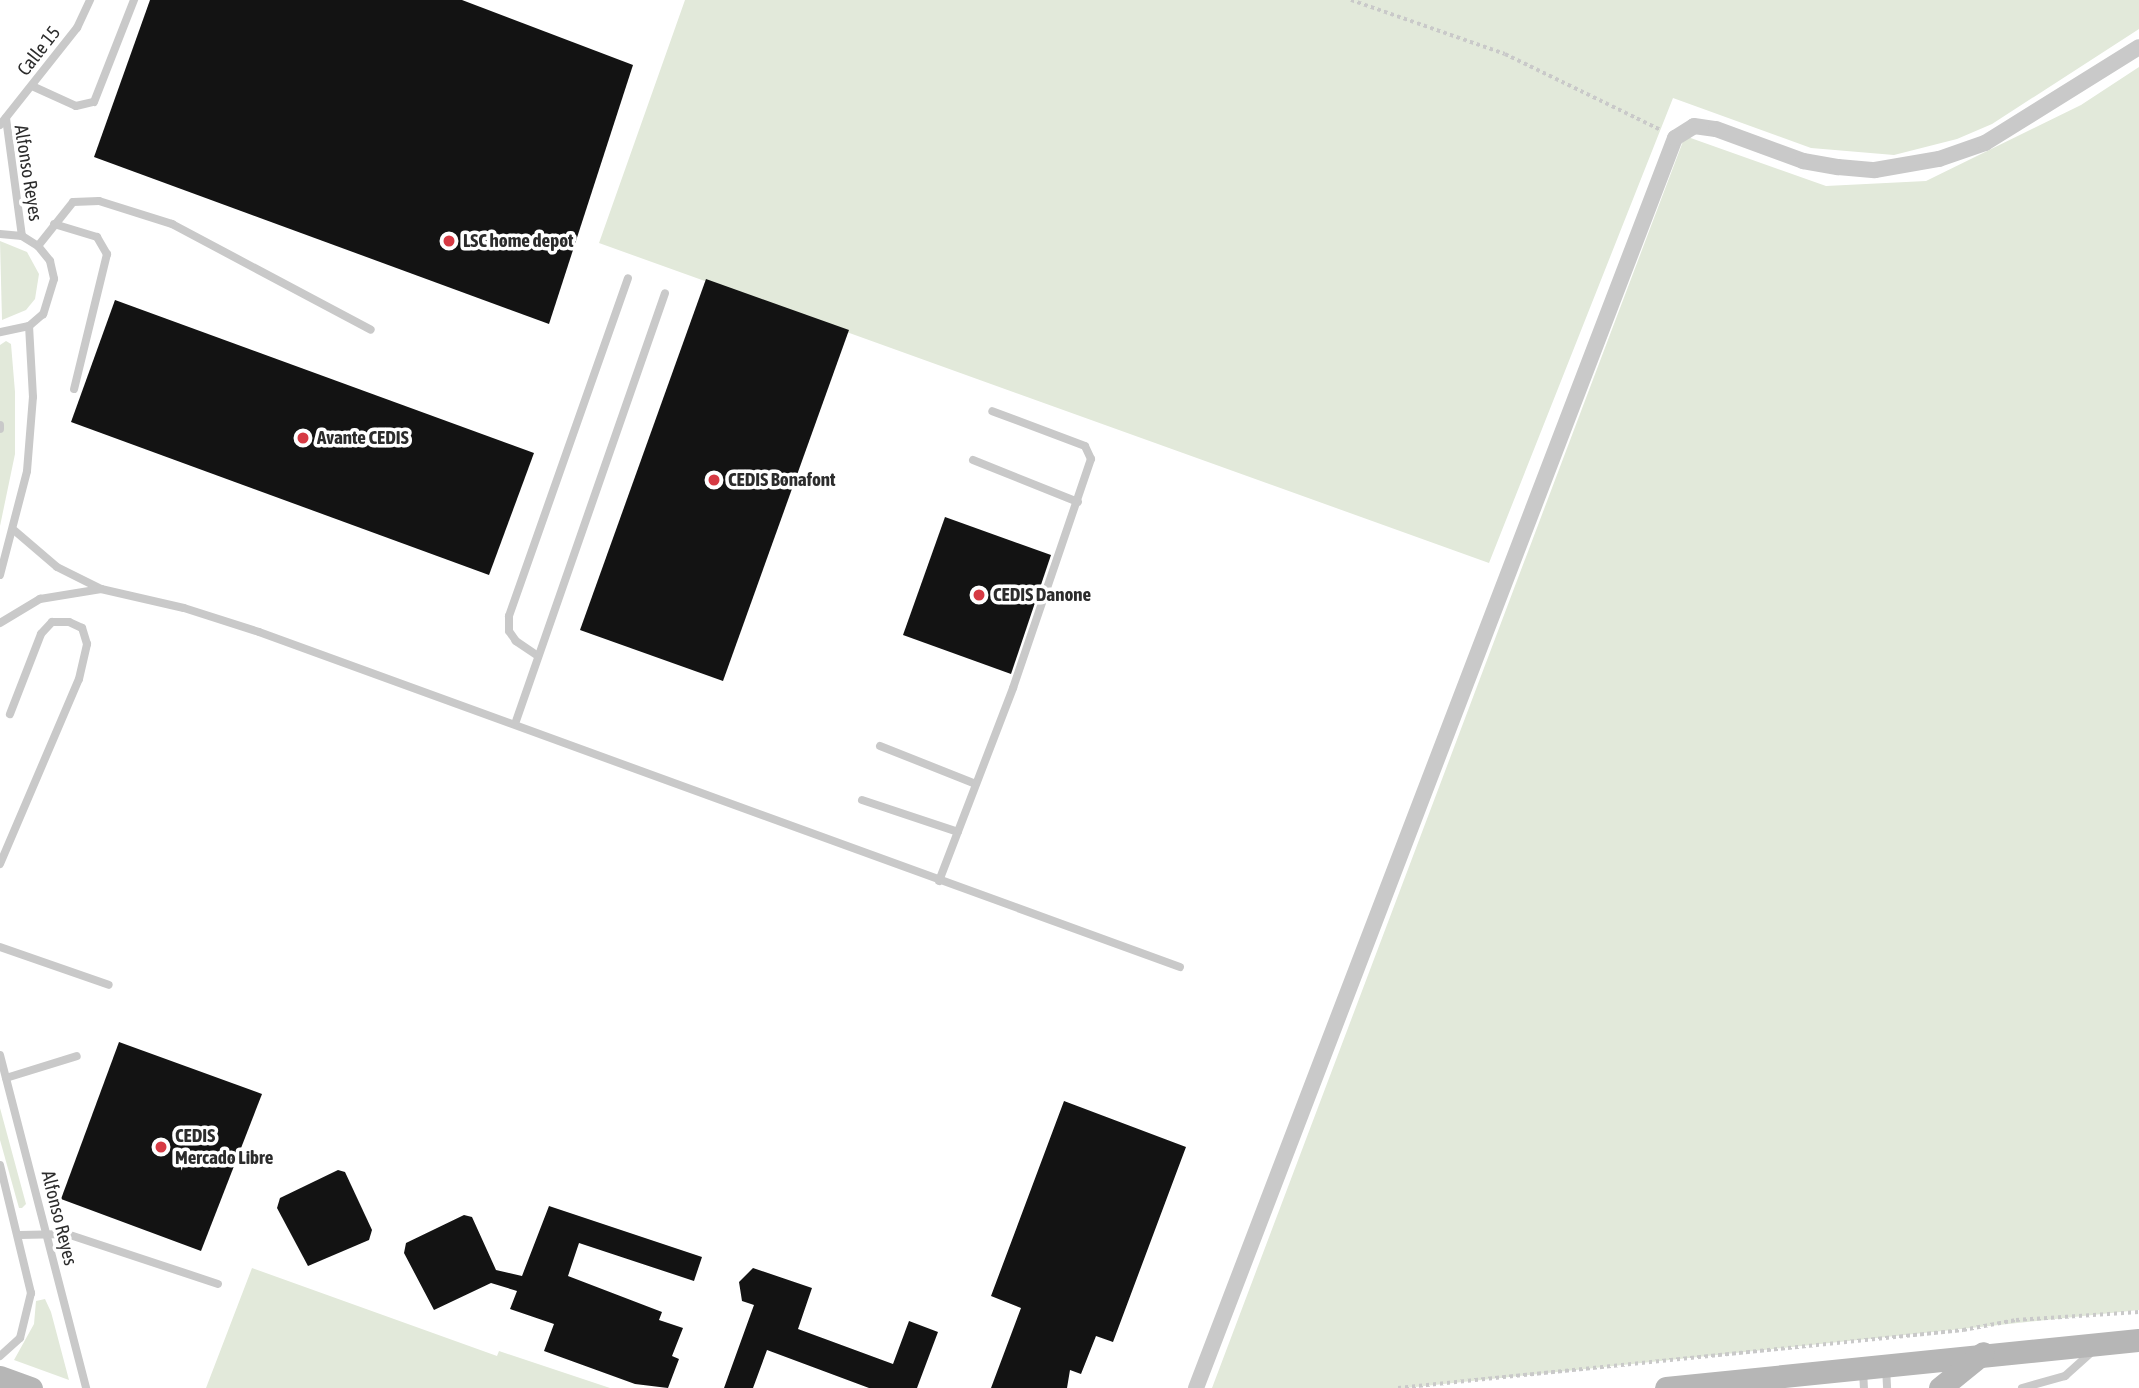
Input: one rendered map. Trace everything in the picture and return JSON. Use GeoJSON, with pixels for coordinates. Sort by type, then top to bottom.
{"type":"FeatureCollection","features":[{"type":"Feature","properties":{"kind":"street"},"geometry":{"type":"LineString","coordinates":[[1196,1388],[1675,138],[1694,125],[1803,161],[1838,167],[1875,170],[1925,162],[1985,143],[2139,47]]}},
{"type":"Feature","properties":{"kind":"street"},"geometry":{"type":"LineString","coordinates":[[1666,1388],[1752,1378],[1871,1373],[1983,1353],[2139,1340]]}},
{"type":"Feature","properties":{"kind":"street"},"geometry":{"type":"LineString","coordinates":[[1940,1388],[1983,1353]]}},
{"type":"Feature","properties":{"kind":"street"},"geometry":{"type":"LineString","coordinates":[[0,1377],[31,1388]]}},
{"type":"Feature","properties":{"kind":"street"},"geometry":{"type":"LineString","coordinates":[[1752,1378],[1782,1388]]}},
{"type":"Feature","properties":{"kind":"lane","name":"Calle 15"},"geometry":{"type":"LineString","coordinates":[[3,122],[77,28],[90,0]]}},
{"type":"Feature","properties":{"kind":"lane"},"geometry":{"type":"LineString","coordinates":[[32,86],[76,106],[94,102],[134,0]]}},
{"type":"Feature","properties":{"kind":"lane","name":"Alfonso Reyes"},"geometry":{"type":"LineString","coordinates":[[3,122],[23,236]]}},
{"type":"Feature","properties":{"kind":"lane"},"geometry":{"type":"LineString","coordinates":[[38,246],[73,202],[85,199],[137,211],[182,230],[371,330]]}},
{"type":"Feature","properties":{"kind":"lane"},"geometry":{"type":"LineString","coordinates":[[54,224],[97,237],[107,254],[74,389]]}},
{"type":"Feature","properties":{"kind":"lane","name":"Alfonso Reyes"},"geometry":{"type":"LineString","coordinates":[[0,233],[23,236],[38,246],[54,279],[48,306],[29,326]]}},
{"type":"Feature","properties":{"kind":"lane"},"geometry":{"type":"LineString","coordinates":[[538,656],[516,641],[509,631],[509,616],[628,278]]}},
{"type":"Feature","properties":{"kind":"lane"},"geometry":{"type":"LineString","coordinates":[[515,724],[665,293]]}},
{"type":"Feature","properties":{"kind":"lane"},"geometry":{"type":"LineString","coordinates":[[0,332],[29,326],[31,435],[15,531],[0,575]]}},
{"type":"Feature","properties":{"kind":"lane"},"geometry":{"type":"LineString","coordinates":[[939,881],[1089,471],[1090,451],[992,411]]}},
{"type":"Feature","properties":{"kind":"lane"},"geometry":{"type":"LineString","coordinates":[[974,460],[1078,502]]}},
{"type":"Feature","properties":{"kind":"lane"},"geometry":{"type":"LineString","coordinates":[[15,531],[57,568],[101,589],[184,608],[259,632],[1180,967]]}},
{"type":"Feature","properties":{"kind":"lane"},"geometry":{"type":"LineString","coordinates":[[0,623],[40,599],[101,589]]}},
{"type":"Feature","properties":{"kind":"lane"},"geometry":{"type":"LineString","coordinates":[[0,864],[79,679],[87,645],[82,628],[69,622],[52,622],[41,634],[10,714]]}},
{"type":"Feature","properties":{"kind":"lane"},"geometry":{"type":"LineString","coordinates":[[880,746],[976,784]]}},
{"type":"Feature","properties":{"kind":"lane"},"geometry":{"type":"LineString","coordinates":[[862,800],[958,832]]}},
{"type":"Feature","properties":{"kind":"lane"},"geometry":{"type":"LineString","coordinates":[[0,947],[109,985]]}},
{"type":"Feature","properties":{"kind":"lane","name":"Alfonso Reyes"},"geometry":{"type":"LineString","coordinates":[[0,1055],[86,1388]]}},
{"type":"Feature","properties":{"kind":"lane"},"geometry":{"type":"LineString","coordinates":[[6,1078],[77,1056]]}},
{"type":"Feature","properties":{"kind":"lane"},"geometry":{"type":"LineString","coordinates":[[0,1165],[20,1235],[30,1309],[20,1338],[0,1356]]}},
{"type":"Feature","properties":{"kind":"lane"},"geometry":{"type":"LineString","coordinates":[[20,1235],[47,1231],[103,1243],[218,1284]]}},
{"type":"Feature","properties":{"kind":"lane"},"geometry":{"type":"LineString","coordinates":[[2022,1388],[2073,1372],[2099,1343]]}},
{"type":"Feature","properties":{"kind":"lane"},"geometry":{"type":"LineString","coordinates":[[1871,1373],[1888,1388]]}},
{"type":"Feature","properties":{"kind":"path"},"geometry":{"type":"LineString","coordinates":[[1351,0],[1505,54],[1675,138]]}},
{"type":"Feature","properties":{"kind":"path"},"geometry":{"type":"LineString","coordinates":[[1398,1388],[1962,1330],[2016,1320],[2139,1312]]}},
{"type":"Feature","properties":{"kind":"green space"},"geometry":{"type":"Polygon","coordinates":[[[685,0],[2139,0],[2139,29],[1992,124],[1957,139],[1894,155],[1811,148],[1673,98],[1489,563],[599,243],[685,0]]]}},
{"type":"Feature","properties":{"kind":"green space"},"geometry":{"type":"Polygon","coordinates":[[[2139,67],[2139,1310],[1406,1388],[1212,1388],[1685,136],[1826,186],[1926,181],[2081,105],[2139,67]]]}},
{"type":"Feature","properties":{"kind":"green space"},"geometry":{"type":"Polygon","coordinates":[[[0,241],[27,252],[39,274],[35,299],[26,310],[2,320],[0,241]]]}},
{"type":"Feature","properties":{"kind":"green space"},"geometry":{"type":"Polygon","coordinates":[[[6,341],[11,344],[15,392],[15,454],[0,526],[0,345],[6,341]]]}},
{"type":"Feature","properties":{"kind":"green space"},"geometry":{"type":"Polygon","coordinates":[[[0,1108],[26,1204],[22,1208],[19,1208],[0,1140],[0,1108]]]}},
{"type":"Feature","properties":{"kind":"green space"},"geometry":{"type":"Polygon","coordinates":[[[252,1268],[497,1356],[499,1351],[610,1388],[206,1388],[252,1268]]]}},
{"type":"Feature","properties":{"kind":"green space"},"geometry":{"type":"Polygon","coordinates":[[[45,1299],[69,1380],[14,1360],[34,1324],[36,1301],[45,1299]]]}},
{"type":"Feature","properties":{"kind":"building","name":"LSC home depot"},"geometry":{"type":"Polygon","coordinates":[[[150,0],[462,0],[633,65],[549,324],[94,157],[150,0]]]}},
{"type":"Feature","properties":{"kind":"building","name":"CEDIS Bonafont"},"geometry":{"type":"Polygon","coordinates":[[[706,279],[849,330],[723,681],[580,630],[706,279]]]}},
{"type":"Feature","properties":{"kind":"building","name":"Avante CEDIS"},"geometry":{"type":"Polygon","coordinates":[[[115,300],[534,453],[489,575],[71,422],[115,300]]]}},
{"type":"Feature","properties":{"kind":"building","name":"CEDIS Danone"},"geometry":{"type":"Polygon","coordinates":[[[945,517],[1051,555],[1011,674],[903,635],[945,517]]]}},
{"type":"Feature","properties":{"kind":"building","name":"CEDIS Mercado Libre"},"geometry":{"type":"Polygon","coordinates":[[[119,1042],[262,1094],[201,1251],[61,1199],[119,1042]]]}},
{"type":"Feature","properties":{"kind":"building"},"geometry":{"type":"Polygon","coordinates":[[[1064,1101],[1186,1147],[1113,1342],[1096,1336],[1081,1374],[1070,1370],[1067,1388],[991,1388],[1021,1308],[991,1296],[1064,1101]]]}},
{"type":"Feature","properties":{"kind":"building"},"geometry":{"type":"Polygon","coordinates":[[[338,1170],[345,1172],[372,1230],[369,1240],[308,1266],[277,1208],[280,1198],[338,1170]]]}},
{"type":"Feature","properties":{"kind":"building"},"geometry":{"type":"Polygon","coordinates":[[[549,1206],[702,1257],[694,1281],[579,1243],[568,1276],[662,1312],[659,1320],[683,1328],[672,1356],[679,1359],[668,1388],[635,1384],[544,1351],[554,1324],[510,1309],[517,1291],[491,1283],[434,1310],[404,1253],[406,1243],[464,1215],[472,1217],[496,1270],[522,1276],[549,1206]]]}},
{"type":"Feature","properties":{"kind":"building"},"geometry":{"type":"Polygon","coordinates":[[[753,1268],[812,1288],[798,1329],[893,1364],[909,1321],[938,1332],[917,1388],[869,1388],[767,1350],[753,1388],[724,1388],[754,1305],[742,1301],[739,1282],[753,1268]]]}},
{"type":"Feature","properties":{"kind":"place","name":"LSC home depot"},"geometry":{"type":"Point","coordinates":[449,241]}},
{"type":"Feature","properties":{"kind":"place","name":"Avante CEDIS"},"geometry":{"type":"Point","coordinates":[303,438]}},
{"type":"Feature","properties":{"kind":"place","name":"CEDIS Bonafont"},"geometry":{"type":"Point","coordinates":[714,480]}},
{"type":"Feature","properties":{"kind":"place","name":"CEDIS Danone"},"geometry":{"type":"Point","coordinates":[979,595]}},
{"type":"Feature","properties":{"kind":"place","name":"CEDIS Mercado Libre"},"geometry":{"type":"Point","coordinates":[161,1147]}}]}
